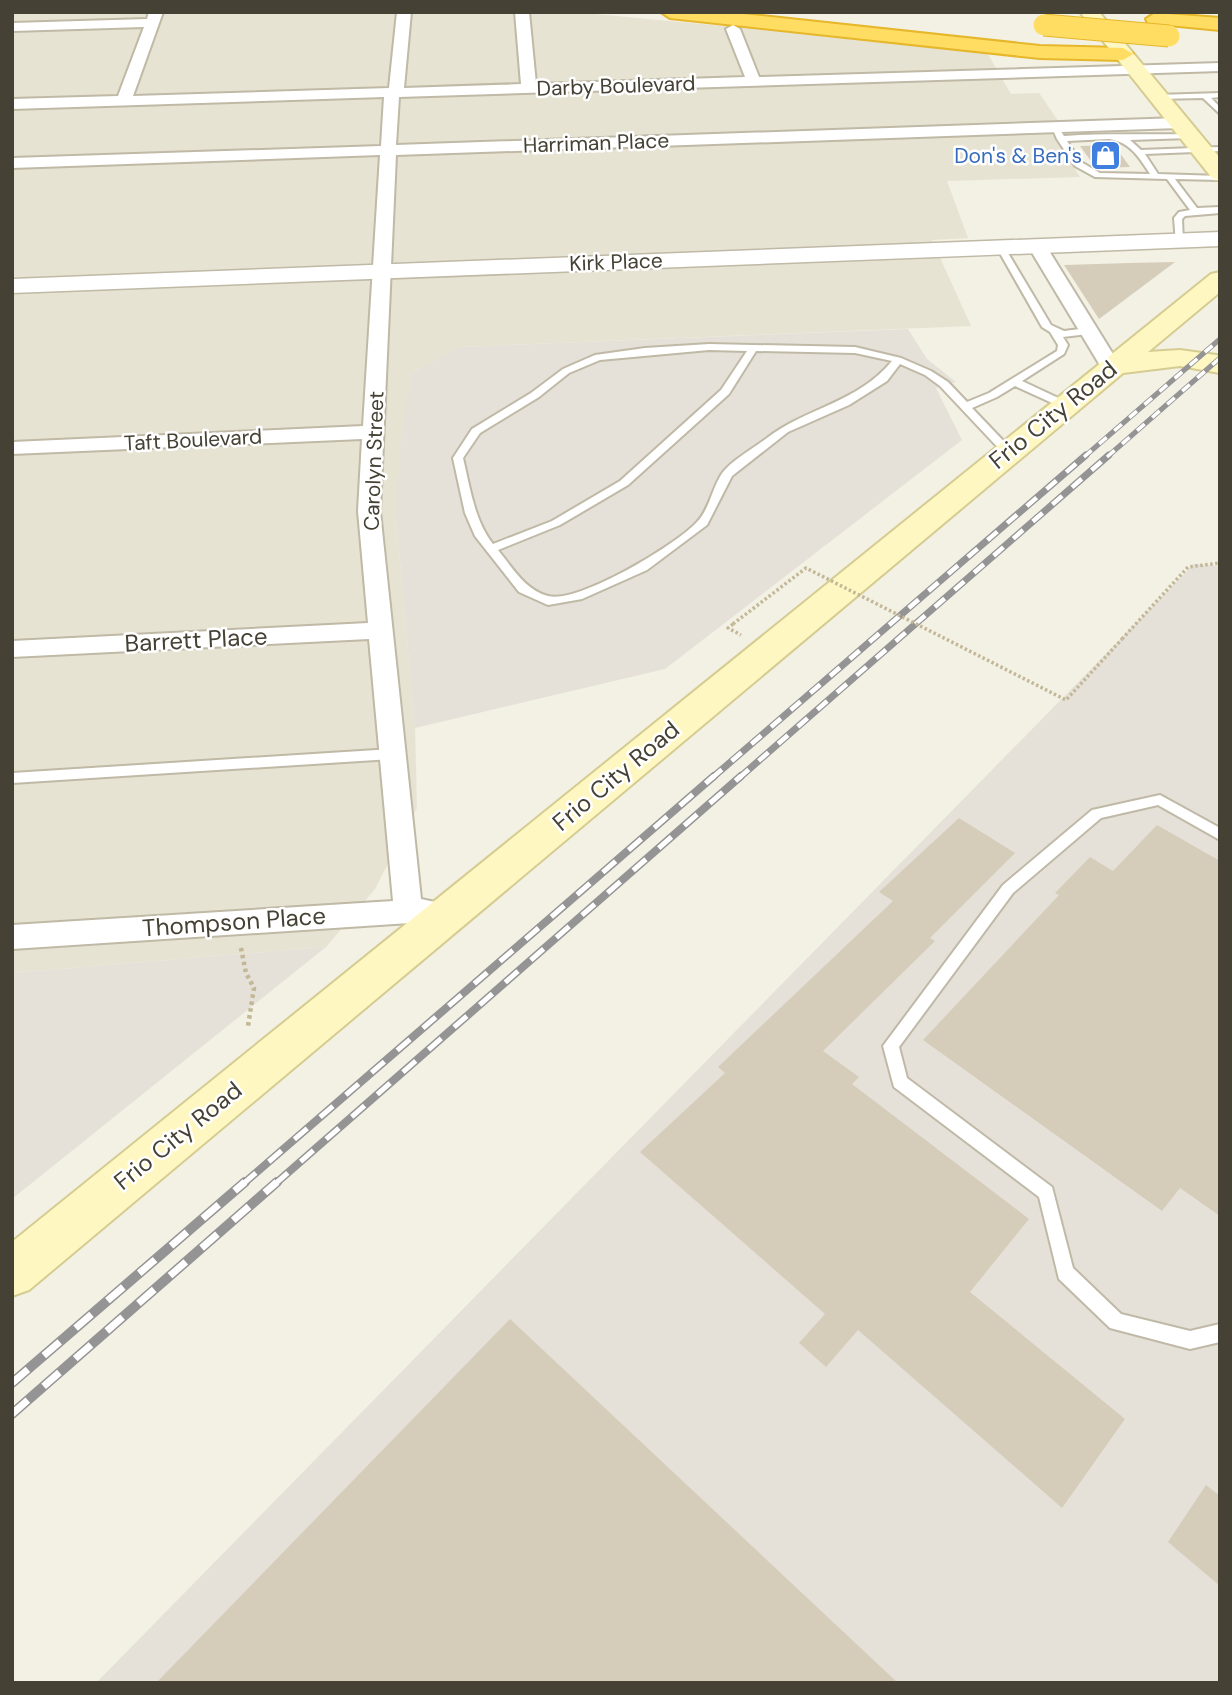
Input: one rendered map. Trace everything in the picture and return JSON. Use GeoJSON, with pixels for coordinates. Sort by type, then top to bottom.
{"type":"FeatureCollection","features":[{"type":"Feature","properties":{"kind":"highway"},"geometry":{"type":"LineString","coordinates":[[670,12],[1129,62]]}},
{"type":"Feature","properties":{"kind":"highway"},"geometry":{"type":"LineString","coordinates":[[1079,12],[1220,24]]}},
{"type":"Feature","properties":{"kind":"highway"},"geometry":{"type":"LineString","coordinates":[[1037,25],[1220,40]]}},
{"type":"Feature","properties":{"kind":"main road"},"geometry":{"type":"LineString","coordinates":[[1089,12],[1157,97],[1197,140],[1220,175]]}},
{"type":"Feature","properties":{"kind":"main road","name":"Frio City Road"},"geometry":{"type":"LineString","coordinates":[[12,1273],[1220,279]]}},
{"type":"Feature","properties":{"kind":"main road"},"geometry":{"type":"LineString","coordinates":[[1111,367],[1169,357],[1198,359],[1220,365]]}},
{"type":"Feature","properties":{"kind":"street","name":"Carolyn Street"},"geometry":{"type":"LineString","coordinates":[[404,12],[398,84],[391,98],[369,511],[408,911]]}},
{"type":"Feature","properties":{"kind":"street"},"geometry":{"type":"LineString","coordinates":[[522,12],[528,89]]}},
{"type":"Feature","properties":{"kind":"street"},"geometry":{"type":"LineString","coordinates":[[12,27],[153,18],[124,101]]}},
{"type":"Feature","properties":{"kind":"street"},"geometry":{"type":"LineString","coordinates":[[733,29],[754,82]]}},
{"type":"Feature","properties":{"kind":"street","name":"Darby Boulevard"},"geometry":{"type":"LineString","coordinates":[[12,104],[754,82],[1129,62],[1219,67]]}},
{"type":"Feature","properties":{"kind":"street","name":"Harriman Place"},"geometry":{"type":"LineString","coordinates":[[12,163],[388,150],[1095,132],[1197,140]]}},
{"type":"Feature","properties":{"kind":"street","name":"Kirk Place"},"geometry":{"type":"LineString","coordinates":[[12,286],[1220,239]]}},
{"type":"Feature","properties":{"kind":"street"},"geometry":{"type":"LineString","coordinates":[[1037,246],[1111,367]]}},
{"type":"Feature","properties":{"kind":"street","name":"Taft Boulevard"},"geometry":{"type":"LineString","coordinates":[[12,448],[373,432]]}},
{"type":"Feature","properties":{"kind":"street","name":"Barrett Place"},"geometry":{"type":"LineString","coordinates":[[12,649],[380,630]]}},
{"type":"Feature","properties":{"kind":"street","name":"Thompson Place"},"geometry":{"type":"LineString","coordinates":[[12,937],[456,908]]}},
{"type":"Feature","properties":{"kind":"lane"},"geometry":{"type":"LineString","coordinates":[[1157,97],[1220,95]]}},
{"type":"Feature","properties":{"kind":"lane"},"geometry":{"type":"LineString","coordinates":[[1205,96],[1220,112]]}},
{"type":"Feature","properties":{"kind":"lane"},"geometry":{"type":"LineString","coordinates":[[1095,132],[1132,144],[1157,178]]}},
{"type":"Feature","properties":{"kind":"lane"},"geometry":{"type":"LineString","coordinates":[[1057,133],[1079,164],[1098,175],[1157,178],[1220,175]]}},
{"type":"Feature","properties":{"kind":"lane"},"geometry":{"type":"LineString","coordinates":[[1119,138],[1197,140]]}},
{"type":"Feature","properties":{"kind":"lane"},"geometry":{"type":"LineString","coordinates":[[1138,152],[1197,140]]}},
{"type":"Feature","properties":{"kind":"lane"},"geometry":{"type":"LineString","coordinates":[[1170,178],[1195,211]]}},
{"type":"Feature","properties":{"kind":"lane"},"geometry":{"type":"LineString","coordinates":[[1179,241],[1178,218],[1182,214],[1220,210]]}},
{"type":"Feature","properties":{"kind":"lane"},"geometry":{"type":"LineString","coordinates":[[965,407],[1015,382],[1061,352],[1063,345],[1055,332],[1044,323],[1001,247]]}},
{"type":"Feature","properties":{"kind":"lane"},"geometry":{"type":"LineString","coordinates":[[1055,332],[1088,331]]}},
{"type":"Feature","properties":{"kind":"lane"},"geometry":{"type":"LineString","coordinates":[[898,360],[883,379],[845,402],[784,430],[727,474],[703,523],[643,567],[582,594],[548,601],[523,589],[481,536],[471,513],[458,458],[476,431],[535,395],[566,372],[598,357],[645,351],[754,347],[855,349],[898,360],[928,373],[944,384],[1008,452]]}},
{"type":"Feature","properties":{"kind":"lane"},"geometry":{"type":"LineString","coordinates":[[491,549],[556,523],[624,483],[725,392],[754,347]]}},
{"type":"Feature","properties":{"kind":"lane"},"geometry":{"type":"LineString","coordinates":[[1015,382],[1065,405]]}},
{"type":"Feature","properties":{"kind":"lane"},"geometry":{"type":"LineString","coordinates":[[12,778],[392,754]]}},
{"type":"Feature","properties":{"kind":"lane"},"geometry":{"type":"LineString","coordinates":[[1220,835],[1160,800],[1097,814],[1008,889],[891,1046],[900,1082],[1046,1193],[1065,1273],[1116,1322],[1190,1340],[1220,1333]]}},
{"type":"Feature","properties":{"kind":"path"},"geometry":{"type":"LineString","coordinates":[[741,635],[728,628],[806,568],[1066,700],[1188,567],[1220,563]]}},
{"type":"Feature","properties":{"kind":"path"},"geometry":{"type":"LineString","coordinates":[[241,943],[242,963],[254,988],[248,1026]]}},
{"type":"Feature","properties":{"kind":"shaded area"},"geometry":{"type":"Polygon","coordinates":[[[12,12],[574,12],[986,51],[1011,94],[1039,93],[1059,122],[1045,123],[1080,177],[947,181],[968,238],[932,240],[971,326],[460,347],[412,373],[396,519],[415,728],[417,808],[375,889],[326,947],[12,973],[12,12]]]}},
{"type":"Feature","properties":{"kind":"shaded area"},"geometry":{"type":"Polygon","coordinates":[[[908,329],[927,359],[956,382],[936,388],[962,440],[665,669],[415,728],[396,519],[401,435],[412,373],[459,347],[908,329]]]}},
{"type":"Feature","properties":{"kind":"shaded area"},"geometry":{"type":"Polygon","coordinates":[[[1194,564],[1220,566],[1220,1683],[96,1683],[1194,564]]]}},
{"type":"Feature","properties":{"kind":"shaded area"},"geometry":{"type":"Polygon","coordinates":[[[326,947],[12,1199],[12,973],[326,947]]]}},
{"type":"Feature","properties":{"kind":"building","name":"Don's & Ben's"},"geometry":{"type":"Polygon","coordinates":[[[1114,145],[1130,167],[1096,168],[1080,146],[1114,145]]]}},
{"type":"Feature","properties":{"kind":"building"},"geometry":{"type":"Polygon","coordinates":[[[1175,262],[1099,319],[1064,265],[1130,263],[1175,262]]]}},
{"type":"Feature","properties":{"kind":"building"},"geometry":{"type":"Polygon","coordinates":[[[959,818],[1015,853],[930,938],[935,941],[823,1051],[859,1077],[852,1084],[1029,1219],[970,1292],[1125,1419],[1062,1508],[858,1330],[826,1367],[799,1343],[825,1314],[640,1152],[725,1073],[718,1067],[893,901],[879,892],[959,818]]]}},
{"type":"Feature","properties":{"kind":"building"},"geometry":{"type":"Polygon","coordinates":[[[1157,825],[1220,861],[1220,1216],[1180,1188],[1162,1211],[923,1040],[1059,895],[1055,893],[1090,857],[1113,871],[1157,825]]]}},
{"type":"Feature","properties":{"kind":"building"},"geometry":{"type":"Polygon","coordinates":[[[510,1319],[898,1683],[156,1683],[510,1319]]]}},
{"type":"Feature","properties":{"kind":"building"},"geometry":{"type":"Polygon","coordinates":[[[1206,1485],[1220,1496],[1220,1586],[1168,1542],[1206,1485]]]}},
{"type":"Feature","properties":{"kind":"railway"},"geometry":{"type":"LineString","coordinates":[[1084,457],[1220,339]]}},
{"type":"Feature","properties":{"kind":"railway"},"geometry":{"type":"LineString","coordinates":[[1107,457],[1220,358]]}},
{"type":"Feature","properties":{"kind":"railway"},"geometry":{"type":"LineString","coordinates":[[712,778],[1086,455]]}},
{"type":"Feature","properties":{"kind":"railway"},"geometry":{"type":"LineString","coordinates":[[739,778],[1109,455]]}},
{"type":"Feature","properties":{"kind":"railway"},"geometry":{"type":"LineString","coordinates":[[243,1184],[714,776]]}},
{"type":"Feature","properties":{"kind":"railway"},"geometry":{"type":"LineString","coordinates":[[275,1184],[741,776]]}},
{"type":"Feature","properties":{"kind":"railway"},"geometry":{"type":"LineString","coordinates":[[12,1383],[245,1182]]}},
{"type":"Feature","properties":{"kind":"railway"},"geometry":{"type":"LineString","coordinates":[[12,1414],[277,1182]]}},
{"type":"Feature","properties":{"kind":"place","name":"Don's & Ben's"},"geometry":{"type":"Point","coordinates":[1105,156]}}]}
